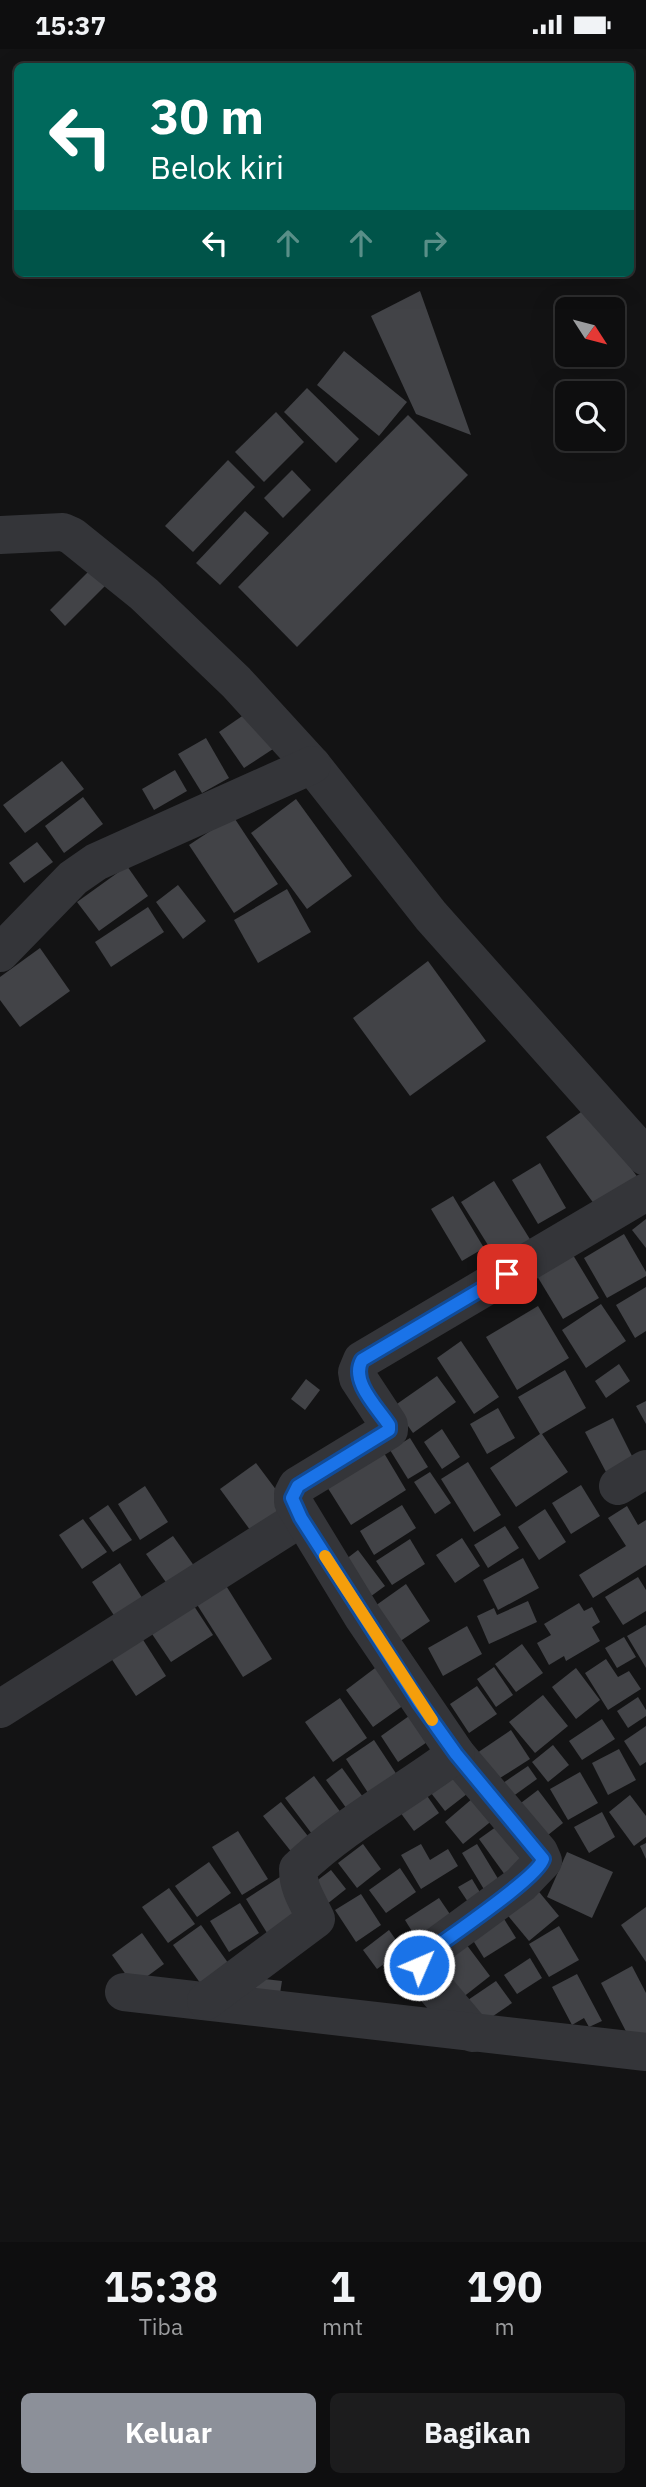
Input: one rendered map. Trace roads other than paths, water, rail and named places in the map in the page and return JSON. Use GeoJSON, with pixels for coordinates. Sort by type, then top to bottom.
{"type":"FeatureCollection","features":[{"type":"Feature","properties":{"kind":"street"},"geometry":{"type":"LineString","coordinates":[[0,535],[63,532],[72,536],[144,594],[236,682],[312,765],[431,916],[646,1157]]}},
{"type":"Feature","properties":{"kind":"street"},"geometry":{"type":"LineString","coordinates":[[0,953],[73,878],[96,862],[312,765]]}},
{"type":"Feature","properties":{"kind":"street"},"geometry":{"type":"LineString","coordinates":[[473,2033],[420,1969],[419,1962],[520,1884],[543,1861],[540,1852],[456,1754],[412,1691],[301,1518],[292,1498],[298,1486],[389,1430],[389,1425],[358,1378],[358,1367],[362,1360],[646,1192]]}},
{"type":"Feature","properties":{"kind":"street"},"geometry":{"type":"LineString","coordinates":[[0,1709],[301,1518]]}},
{"type":"Feature","properties":{"kind":"street"},"geometry":{"type":"LineString","coordinates":[[206,2001],[316,1919],[304,1899],[298,1880],[298,1869],[309,1857],[336,1835],[456,1754]]}},
{"type":"Feature","properties":{"kind":"street"},"geometry":{"type":"LineString","coordinates":[[124,1992],[646,2052]]}}]}
